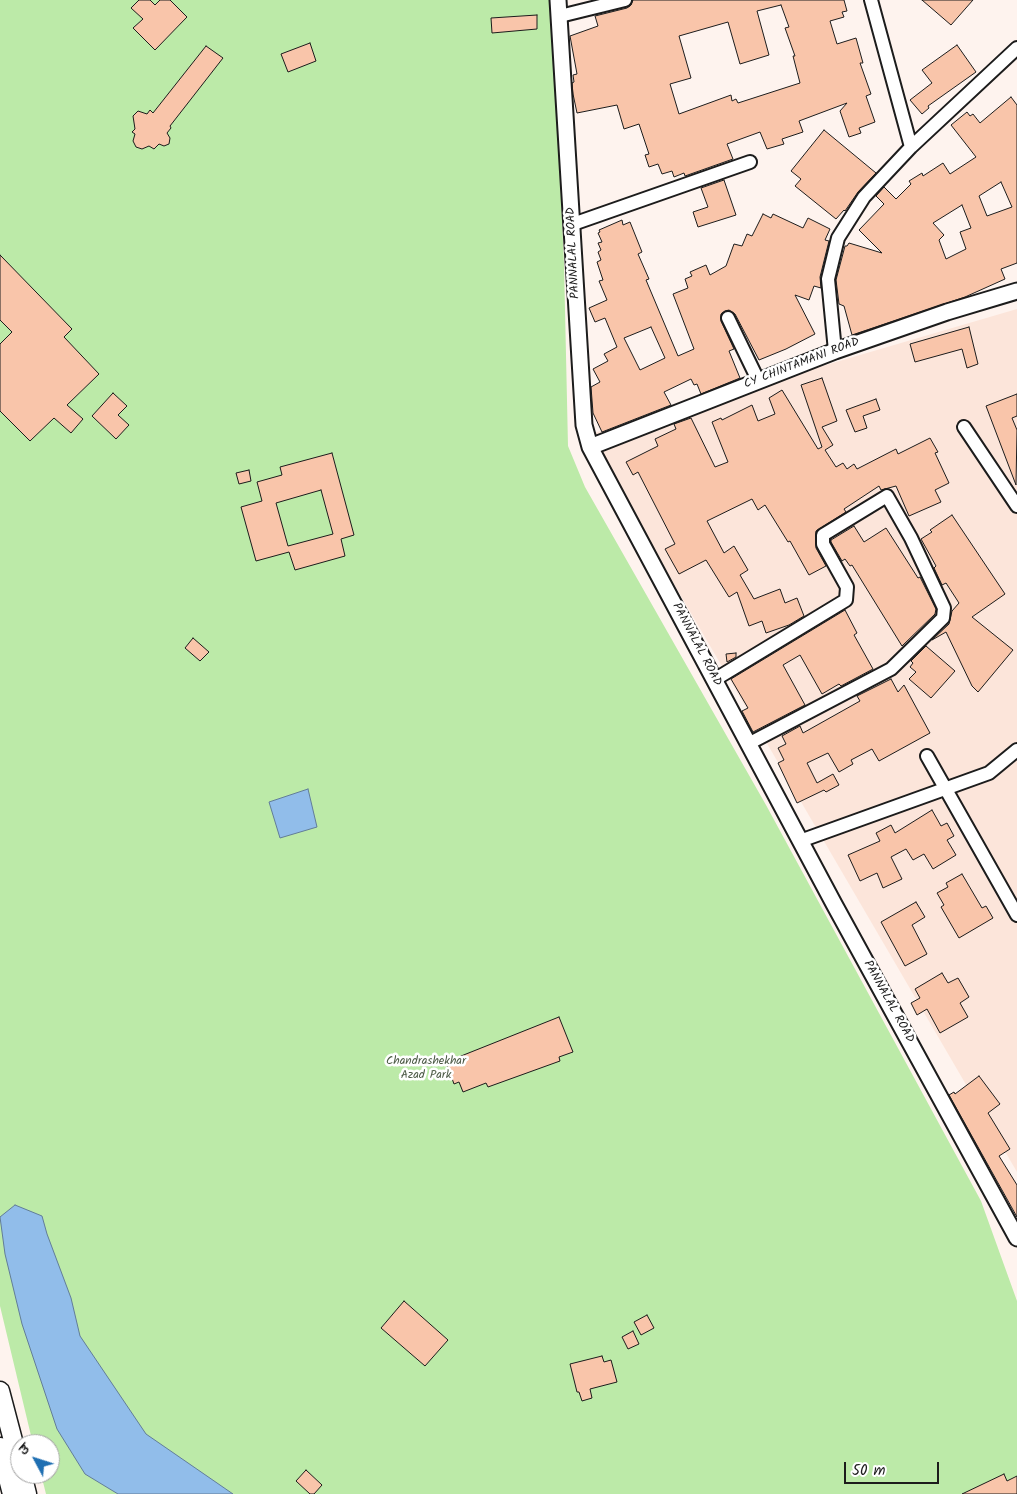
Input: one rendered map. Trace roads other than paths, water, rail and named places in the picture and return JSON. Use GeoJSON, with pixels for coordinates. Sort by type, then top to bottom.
{"type":"FeatureCollection","features":[{"type":"Feature","properties":{"kind":"main road"},"geometry":{"type":"LineString","coordinates":[[0,1391],[11,1434]]}},
{"type":"Feature","properties":{"kind":"main road"},"geometry":{"type":"LineString","coordinates":[[0,1447],[12,1494]]}},
{"type":"Feature","properties":{"kind":"street","name":"PANNALAL ROAD"},"geometry":{"type":"LineString","coordinates":[[558,0],[584,425],[590,447],[800,841],[1017,1238]]}},
{"type":"Feature","properties":{"kind":"street"},"geometry":{"type":"LineString","coordinates":[[560,16],[625,0]]}},
{"type":"Feature","properties":{"kind":"street"},"geometry":{"type":"LineString","coordinates":[[871,0],[911,147]]}},
{"type":"Feature","properties":{"kind":"street"},"geometry":{"type":"LineString","coordinates":[[835,351],[828,279],[838,238],[864,197],[911,147],[1017,48]]}},
{"type":"Feature","properties":{"kind":"street"},"geometry":{"type":"LineString","coordinates":[[573,224],[750,162]]}},
{"type":"Feature","properties":{"kind":"street","name":"CY CHINTAMANI ROAD"},"geometry":{"type":"LineString","coordinates":[[590,447],[835,351],[947,312],[1017,291]]}},
{"type":"Feature","properties":{"kind":"street"},"geometry":{"type":"LineString","coordinates":[[728,318],[758,380]]}},
{"type":"Feature","properties":{"kind":"street"},"geometry":{"type":"LineString","coordinates":[[964,427],[1017,506]]}},
{"type":"Feature","properties":{"kind":"street"},"geometry":{"type":"LineString","coordinates":[[714,680],[846,600],[847,587],[823,544],[823,535],[887,496],[911,538],[944,608],[943,618],[891,670],[748,744]]}},
{"type":"Feature","properties":{"kind":"street"},"geometry":{"type":"LineString","coordinates":[[800,841],[989,773],[1017,750]]}},
{"type":"Feature","properties":{"kind":"street"},"geometry":{"type":"LineString","coordinates":[[927,756],[1017,915]]}},
{"type":"Feature","properties":{"kind":"water"},"geometry":{"type":"Polygon","coordinates":[[[308,789],[317,827],[280,838],[269,802],[308,789]]]}},
{"type":"Feature","properties":{"kind":"water"},"geometry":{"type":"Polygon","coordinates":[[[15,1205],[42,1216],[71,1298],[80,1336],[146,1434],[233,1494],[118,1494],[85,1474],[57,1429],[22,1324],[5,1254],[0,1217],[15,1205]]]}},
{"type":"Feature","properties":{"kind":"park label","name":"Chandrashekhar Azad Park"},"geometry":{"type":"Point","coordinates":[426,1069]}}]}
